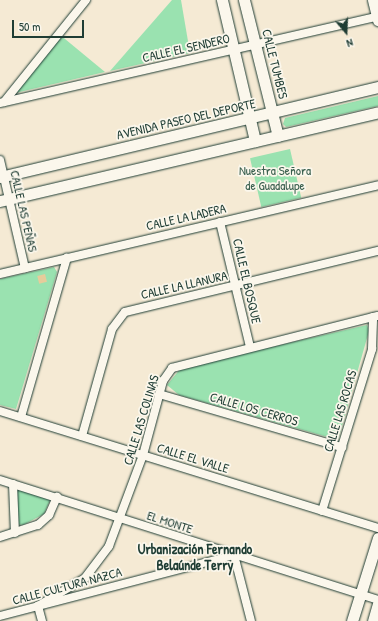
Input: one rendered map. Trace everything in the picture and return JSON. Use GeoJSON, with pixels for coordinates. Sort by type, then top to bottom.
{"type":"FeatureCollection","features":[{"type":"Feature","properties":{"kind":"main road"},"geometry":{"type":"LineString","coordinates":[[222,0],[255,141]]}},
{"type":"Feature","properties":{"kind":"main road","name":"CALLE TUMBES"},"geometry":{"type":"LineString","coordinates":[[244,0],[278,136]]}},
{"type":"Feature","properties":{"kind":"main road"},"geometry":{"type":"LineString","coordinates":[[374,0],[378,18]]}},
{"type":"Feature","properties":{"kind":"main road","name":"AVENIDA PASEO DEL DEPORTE"},"geometry":{"type":"LineString","coordinates":[[2,177],[378,87]]}},
{"type":"Feature","properties":{"kind":"main road"},"geometry":{"type":"LineString","coordinates":[[5,200],[378,112]]}},
{"type":"Feature","properties":{"kind":"main road"},"geometry":{"type":"LineString","coordinates":[[352,621],[378,538]]}},
{"type":"Feature","properties":{"kind":"main road"},"geometry":{"type":"LineString","coordinates":[[373,621],[378,604]]}},
{"type":"Feature","properties":{"kind":"street"},"geometry":{"type":"LineString","coordinates":[[2,103],[86,0]]}},
{"type":"Feature","properties":{"kind":"street","name":"CALLE EL SENDERO"},"geometry":{"type":"LineString","coordinates":[[2,103],[233,49],[378,18]]}},
{"type":"Feature","properties":{"kind":"street","name":"CALLE LAS PEÑAS"},"geometry":{"type":"LineString","coordinates":[[0,160],[5,200],[25,268]]}},
{"type":"Feature","properties":{"kind":"street","name":"CALLE LA LADERA"},"geometry":{"type":"LineString","coordinates":[[0,274],[378,185]]}},
{"type":"Feature","properties":{"kind":"street","name":"CALLE EL BOSQUE"},"geometry":{"type":"LineString","coordinates":[[220,222],[250,347]]}},
{"type":"Feature","properties":{"kind":"street","name":"CALLE LA LLANURA"},"geometry":{"type":"LineString","coordinates":[[82,436],[118,318],[134,308],[235,286],[378,251]]}},
{"type":"Feature","properties":{"kind":"street"},"geometry":{"type":"LineString","coordinates":[[21,417],[66,258]]}},
{"type":"Feature","properties":{"kind":"street","name":"CALLE LAS COLINAS"},"geometry":{"type":"LineString","coordinates":[[38,606],[85,578],[109,546],[122,519],[143,455],[159,394],[167,374],[178,364],[375,317]]}},
{"type":"Feature","properties":{"kind":"street","name":"CALLE LAS ROCAS"},"geometry":{"type":"LineString","coordinates":[[322,511],[372,349],[375,317]]}},
{"type":"Feature","properties":{"kind":"street","name":"CALLE LOS CERROS"},"geometry":{"type":"LineString","coordinates":[[159,394],[342,447]]}},
{"type":"Feature","properties":{"kind":"street","name":"CALLE EL VALLE"},"geometry":{"type":"LineString","coordinates":[[0,411],[378,528]]}},
{"type":"Feature","properties":{"kind":"street","name":"EL MONTE"},"geometry":{"type":"LineString","coordinates":[[0,480],[378,600]]}},
{"type":"Feature","properties":{"kind":"street"},"geometry":{"type":"LineString","coordinates":[[13,484],[14,533]]}},
{"type":"Feature","properties":{"kind":"street"},"geometry":{"type":"LineString","coordinates":[[0,537],[43,522],[57,497]]}},
{"type":"Feature","properties":{"kind":"street"},"geometry":{"type":"LineString","coordinates":[[234,555],[249,620]]}},
{"type":"Feature","properties":{"kind":"street","name":"CALLE CULTURA NAZCA"},"geometry":{"type":"LineString","coordinates":[[0,616],[234,555]]}},
{"type":"Feature","properties":{"kind":"street"},"geometry":{"type":"LineString","coordinates":[[38,606],[42,621]]}},
{"type":"Feature","properties":{"kind":"green space"},"geometry":{"type":"Polygon","coordinates":[[[172,0],[181,0],[190,53],[110,71],[172,0]]]}},
{"type":"Feature","properties":{"kind":"green space"},"geometry":{"type":"Polygon","coordinates":[[[59,34],[105,72],[11,94],[59,34]]]}},
{"type":"Feature","properties":{"kind":"green space"},"geometry":{"type":"Polygon","coordinates":[[[378,96],[378,106],[286,127],[283,124],[285,118],[378,96]]]}},
{"type":"Feature","properties":{"kind":"green space","name":"Nuestra Señora de Guadalupe"},"geometry":{"type":"Polygon","coordinates":[[[290,149],[301,198],[261,207],[250,158],[290,149]]]}},
{"type":"Feature","properties":{"kind":"green space"},"geometry":{"type":"Polygon","coordinates":[[[54,267],[57,272],[16,409],[0,405],[0,279],[54,267]]]}},
{"type":"Feature","properties":{"kind":"green space"},"geometry":{"type":"Polygon","coordinates":[[[367,325],[369,331],[338,440],[179,395],[167,385],[181,368],[367,325]]]}},
{"type":"Feature","properties":{"kind":"green space"},"geometry":{"type":"Polygon","coordinates":[[[17,487],[51,498],[44,514],[23,525],[17,524],[17,487]]]}},
{"type":"Feature","properties":{"kind":"building"},"geometry":{"type":"Polygon","coordinates":[[[45,274],[47,282],[39,284],[37,276],[45,274]]]}},
{"type":"Feature","properties":{"kind":"district","name":"Urbanización Fernando Belaúnde Terry"},"geometry":{"type":"Point","coordinates":[195,558]}}]}
